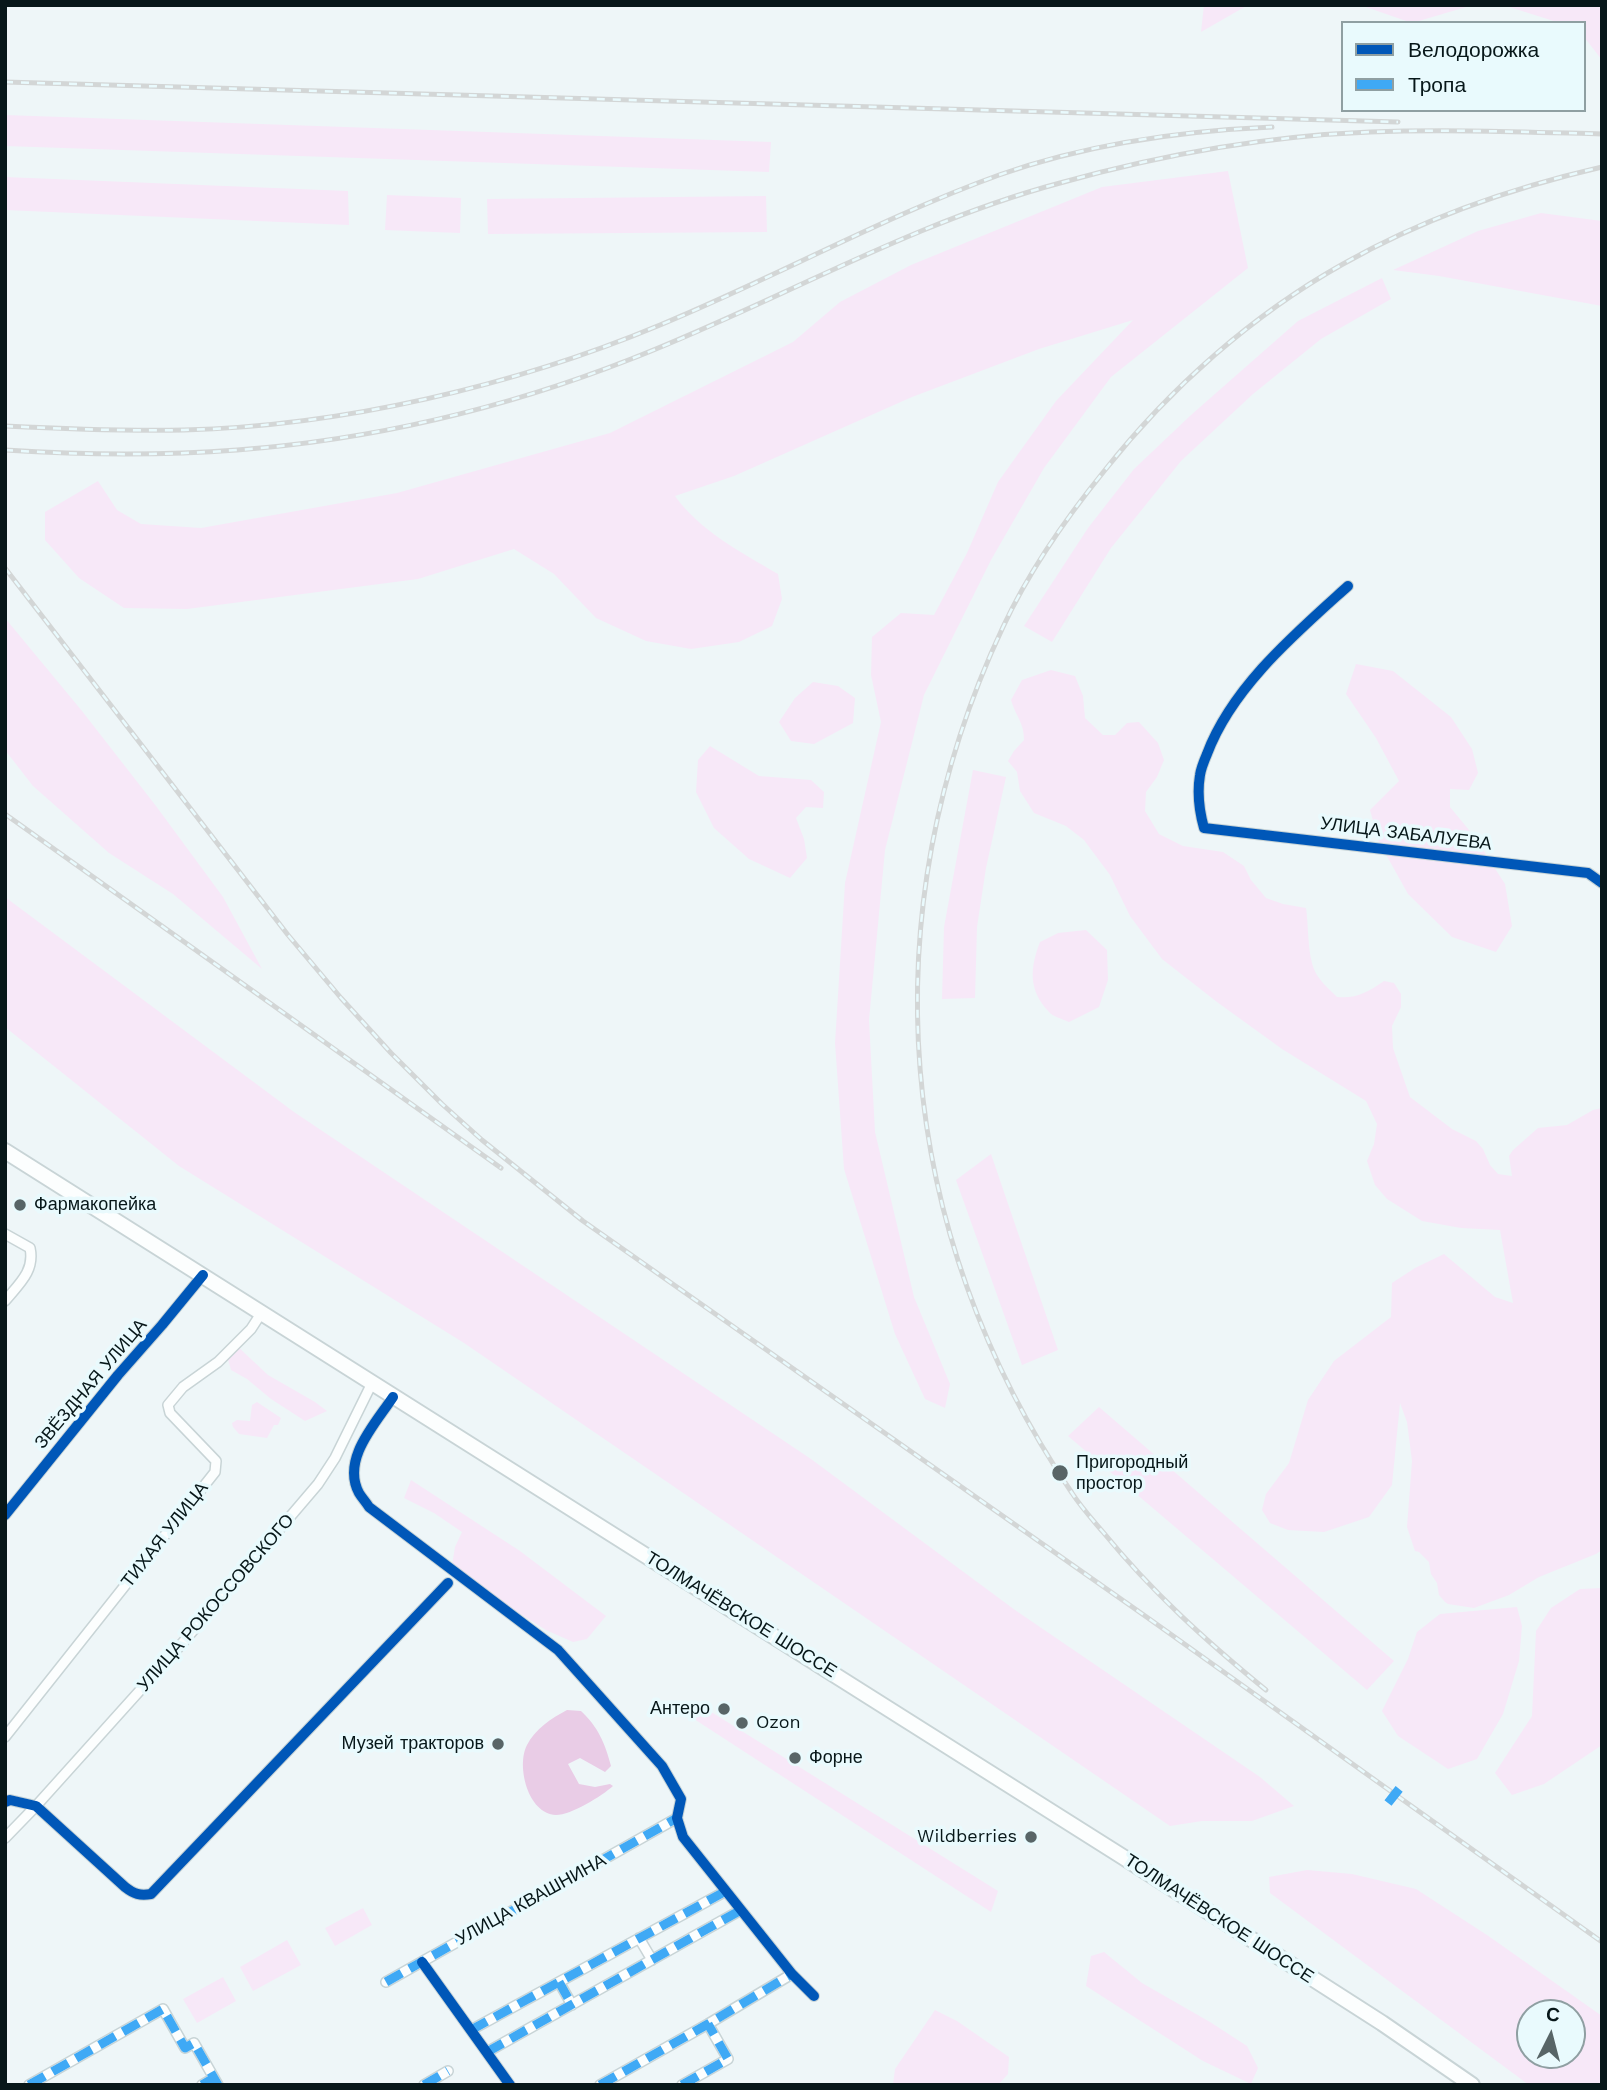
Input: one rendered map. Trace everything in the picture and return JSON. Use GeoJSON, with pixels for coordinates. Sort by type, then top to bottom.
{"type":"FeatureCollection","features":[{"type":"Feature","properties":{"kind":"main road","name":"ТОЛМАЧЁВСКОЕ ШОССЕ"},"geometry":{"type":"LineString","coordinates":[[5,1151],[1124,1857],[1382,2023],[1472,2085]]}},
{"type":"Feature","properties":{"kind":"street","name":"УЛИЦА ЗАБАЛУЕВА"},"geometry":{"type":"LineString","coordinates":[[1349,586],[1297,633],[1235,701],[1213,737],[1200,773],[1198,806],[1204,828],[1588,873],[1602,883]]}},
{"type":"Feature","properties":{"kind":"street"},"geometry":{"type":"LineString","coordinates":[[5,1234],[30,1248],[32,1259],[28,1273],[5,1301]]}},
{"type":"Feature","properties":{"kind":"street","name":"ЗВЁЗДНАЯ УЛИЦА"},"geometry":{"type":"LineString","coordinates":[[5,1515],[203,1275]]}},
{"type":"Feature","properties":{"kind":"street","name":"ТИХАЯ УЛИЦА"},"geometry":{"type":"LineString","coordinates":[[5,1737],[215,1472],[216,1461],[170,1413],[168,1405],[183,1387],[218,1362],[251,1329],[262,1312]]}},
{"type":"Feature","properties":{"kind":"street","name":"УЛИЦА РОКОССОВСКОГО"},"geometry":{"type":"LineString","coordinates":[[5,1838],[250,1566],[318,1485],[335,1458],[372,1383]]}},
{"type":"Feature","properties":{"kind":"street"},"geometry":{"type":"LineString","coordinates":[[393,1397],[360,1446],[354,1468],[358,1491],[369,1507],[558,1650],[662,1766],[681,1799],[677,1818],[683,1837],[792,1974],[814,1996]]}},
{"type":"Feature","properties":{"kind":"street"},"geometry":{"type":"LineString","coordinates":[[5,1802],[10,1800],[36,1806],[133,1894],[151,1894],[448,1583]]}},
{"type":"Feature","properties":{"kind":"street","name":"УЛИЦА КВАШНИНА"},"geometry":{"type":"LineString","coordinates":[[386,1982],[677,1818]]}},
{"type":"Feature","properties":{"kind":"street"},"geometry":{"type":"LineString","coordinates":[[471,2030],[726,1891]]}},
{"type":"Feature","properties":{"kind":"street"},"geometry":{"type":"LineString","coordinates":[[487,2052],[741,1910]]}},
{"type":"Feature","properties":{"kind":"street"},"geometry":{"type":"LineString","coordinates":[[639,1938],[652,1960]]}},
{"type":"Feature","properties":{"kind":"street"},"geometry":{"type":"LineString","coordinates":[[422,1962],[510,2085]]}},
{"type":"Feature","properties":{"kind":"street"},"geometry":{"type":"LineString","coordinates":[[600,2085],[792,1974]]}},
{"type":"Feature","properties":{"kind":"street"},"geometry":{"type":"LineString","coordinates":[[559,1982],[572,2004]]}},
{"type":"Feature","properties":{"kind":"street"},"geometry":{"type":"LineString","coordinates":[[29,2085],[163,2009],[185,2048],[194,2043],[216,2081],[202,2085]]}},
{"type":"Feature","properties":{"kind":"street"},"geometry":{"type":"LineString","coordinates":[[682,2085],[728,2059],[708,2024]]}},
{"type":"Feature","properties":{"kind":"street"},"geometry":{"type":"LineString","coordinates":[[424,2085],[448,2071]]}},
{"type":"Feature","properties":{"kind":"shaded area"},"geometry":{"type":"Polygon","coordinates":[[[1204,5],[1248,5],[1201,32],[1204,5]]]}},
{"type":"Feature","properties":{"kind":"shaded area"},"geometry":{"type":"Polygon","coordinates":[[[1360,5],[1473,5],[1419,21],[1406,21],[1360,5]]]}},
{"type":"Feature","properties":{"kind":"shaded area"},"geometry":{"type":"Polygon","coordinates":[[[1503,5],[1602,5],[1602,60],[1586,40],[1586,21],[1554,21],[1503,5]]]}},
{"type":"Feature","properties":{"kind":"shaded area"},"geometry":{"type":"Polygon","coordinates":[[[5,115],[771,142],[769,172],[5,146],[5,115]]]}},
{"type":"Feature","properties":{"kind":"shaded area"},"geometry":{"type":"Polygon","coordinates":[[[1228,171],[1248,268],[1111,377],[1044,468],[991,560],[924,695],[885,850],[869,1020],[875,1132],[914,1297],[950,1384],[945,1408],[925,1399],[895,1334],[844,1169],[835,1043],[845,883],[881,722],[871,675],[872,637],[901,613],[934,615],[967,553],[998,482],[1056,401],[1133,320],[1039,349],[912,397],[734,476],[675,496],[696,520],[709,530],[778,574],[782,599],[772,626],[739,642],[691,649],[646,641],[596,618],[554,574],[514,549],[418,579],[187,609],[124,608],[79,578],[45,540],[45,512],[98,481],[117,510],[141,524],[201,528],[397,493],[610,433],[793,342],[840,302],[911,265],[1102,187],[1228,171]]]}},
{"type":"Feature","properties":{"kind":"shaded area"},"geometry":{"type":"Polygon","coordinates":[[[5,177],[348,191],[349,225],[5,210],[5,177]]]}},
{"type":"Feature","properties":{"kind":"shaded area"},"geometry":{"type":"Polygon","coordinates":[[[387,195],[461,198],[460,233],[385,230],[387,195]]]}},
{"type":"Feature","properties":{"kind":"shaded area"},"geometry":{"type":"Polygon","coordinates":[[[766,196],[767,232],[488,234],[487,199],[766,196]]]}},
{"type":"Feature","properties":{"kind":"shaded area"},"geometry":{"type":"Polygon","coordinates":[[[1541,213],[1602,221],[1602,306],[1393,270],[1478,231],[1541,213]]]}},
{"type":"Feature","properties":{"kind":"shaded area"},"geometry":{"type":"Polygon","coordinates":[[[1382,278],[1391,299],[1321,339],[1253,394],[1181,461],[1111,548],[1052,642],[1024,626],[1088,528],[1134,469],[1298,321],[1382,278]]]}},
{"type":"Feature","properties":{"kind":"shaded area"},"geometry":{"type":"Polygon","coordinates":[[[5,618],[82,711],[223,897],[262,969],[173,894],[109,853],[33,786],[5,750],[5,618]]]}},
{"type":"Feature","properties":{"kind":"shaded area"},"geometry":{"type":"Polygon","coordinates":[[[1356,664],[1393,671],[1451,717],[1472,749],[1478,773],[1469,790],[1450,789],[1450,807],[1474,836],[1505,884],[1512,926],[1496,952],[1452,937],[1408,894],[1379,842],[1370,810],[1399,781],[1376,738],[1346,694],[1356,664]]]}},
{"type":"Feature","properties":{"kind":"shaded area"},"geometry":{"type":"Polygon","coordinates":[[[1051,670],[1075,676],[1083,696],[1085,718],[1103,735],[1115,735],[1127,723],[1139,722],[1158,743],[1164,760],[1157,777],[1146,792],[1145,811],[1159,834],[1183,846],[1223,852],[1244,866],[1251,880],[1266,898],[1306,908],[1314,968],[1321,981],[1337,997],[1362,994],[1384,981],[1394,983],[1401,994],[1401,1007],[1392,1026],[1393,1048],[1410,1097],[1452,1129],[1476,1141],[1498,1174],[1512,1176],[1509,1156],[1538,1128],[1567,1125],[1593,1110],[1602,1108],[1602,1550],[1596,1554],[1539,1577],[1509,1595],[1474,1608],[1445,1602],[1439,1595],[1429,1562],[1415,1551],[1407,1527],[1412,1461],[1407,1422],[1400,1403],[1392,1485],[1369,1517],[1324,1532],[1288,1530],[1270,1523],[1262,1510],[1266,1494],[1289,1463],[1308,1400],[1334,1361],[1391,1317],[1392,1283],[1444,1254],[1495,1297],[1513,1303],[1500,1230],[1461,1228],[1422,1221],[1387,1199],[1375,1185],[1367,1161],[1374,1144],[1377,1124],[1366,1101],[1282,1049],[1162,959],[1130,916],[1110,875],[1084,840],[1066,826],[1034,813],[1020,791],[1017,772],[1008,761],[1024,740],[1011,700],[1022,680],[1051,670]]]}},
{"type":"Feature","properties":{"kind":"shaded area"},"geometry":{"type":"Polygon","coordinates":[[[813,682],[838,686],[855,698],[853,723],[814,744],[791,741],[779,722],[795,698],[813,682]]]}},
{"type":"Feature","properties":{"kind":"shaded area"},"geometry":{"type":"Polygon","coordinates":[[[710,746],[759,776],[811,780],[824,792],[823,808],[806,807],[796,818],[804,839],[807,858],[790,878],[749,859],[714,828],[696,792],[698,760],[710,746]]]}},
{"type":"Feature","properties":{"kind":"shaded area"},"geometry":{"type":"Polygon","coordinates":[[[973,770],[1006,777],[986,868],[977,927],[975,998],[942,999],[944,927],[973,770]]]}},
{"type":"Feature","properties":{"kind":"shaded area"},"geometry":{"type":"Polygon","coordinates":[[[5,897],[294,1112],[811,1459],[1015,1610],[1260,1777],[1294,1806],[1252,1821],[1202,1821],[1170,1826],[464,1343],[179,1166],[5,1027],[5,897]]]}},
{"type":"Feature","properties":{"kind":"shaded area"},"geometry":{"type":"Polygon","coordinates":[[[1086,930],[1107,950],[1108,980],[1099,1007],[1069,1022],[1051,1014],[1042,1004],[1034,987],[1034,961],[1040,942],[1058,933],[1086,930]]]}},
{"type":"Feature","properties":{"kind":"shaded area"},"geometry":{"type":"Polygon","coordinates":[[[991,1154],[1058,1350],[1022,1365],[956,1180],[991,1154]]]}},
{"type":"Feature","properties":{"kind":"shaded area"},"geometry":{"type":"Polygon","coordinates":[[[236,1345],[268,1375],[327,1411],[305,1421],[231,1370],[226,1352],[236,1345]]]}},
{"type":"Feature","properties":{"kind":"shaded area"},"geometry":{"type":"Polygon","coordinates":[[[257,1402],[281,1418],[267,1438],[239,1434],[233,1427],[232,1423],[237,1420],[250,1421],[252,1405],[257,1402]]]}},
{"type":"Feature","properties":{"kind":"shaded area"},"geometry":{"type":"Polygon","coordinates":[[[1099,1407],[1394,1661],[1367,1690],[1068,1436],[1099,1407]]]}},
{"type":"Feature","properties":{"kind":"shaded area"},"geometry":{"type":"Polygon","coordinates":[[[411,1480],[520,1551],[606,1616],[587,1639],[573,1642],[546,1630],[517,1612],[452,1565],[455,1547],[462,1532],[434,1513],[404,1498],[411,1480]]]}},
{"type":"Feature","properties":{"kind":"shaded area"},"geometry":{"type":"Polygon","coordinates":[[[1602,1588],[1602,1745],[1544,1784],[1512,1795],[1495,1773],[1532,1716],[1536,1631],[1551,1608],[1580,1589],[1602,1588]]]}},
{"type":"Feature","properties":{"kind":"shaded area"},"geometry":{"type":"Polygon","coordinates":[[[1517,1607],[1522,1626],[1519,1661],[1503,1714],[1477,1759],[1448,1769],[1398,1736],[1382,1711],[1408,1659],[1417,1632],[1440,1614],[1517,1607]]]}},
{"type":"Feature","properties":{"kind":"shaded area"},"geometry":{"type":"Polygon","coordinates":[[[700,1705],[998,1891],[991,1912],[691,1717],[700,1705]]]}},
{"type":"Feature","properties":{"kind":"shaded area"},"geometry":{"type":"Polygon","coordinates":[[[567,1710],[581,1711],[592,1723],[611,1766],[605,1772],[580,1758],[568,1764],[579,1784],[613,1786],[594,1800],[556,1815],[546,1813],[532,1798],[524,1776],[524,1754],[530,1739],[539,1729],[567,1710]]]}},
{"type":"Feature","properties":{"kind":"shaded area"},"geometry":{"type":"Polygon","coordinates":[[[1307,1870],[1352,1874],[1416,1889],[1578,1999],[1516,1999],[1516,2069],[1586,2069],[1586,2005],[1602,2016],[1602,2085],[1529,2085],[1270,1893],[1269,1877],[1307,1870]]]}},
{"type":"Feature","properties":{"kind":"shaded area"},"geometry":{"type":"Polygon","coordinates":[[[363,1908],[372,1925],[335,1946],[325,1928],[363,1908]]]}},
{"type":"Feature","properties":{"kind":"shaded area"},"geometry":{"type":"Polygon","coordinates":[[[287,1940],[301,1965],[253,1991],[240,1967],[287,1940]]]}},
{"type":"Feature","properties":{"kind":"shaded area"},"geometry":{"type":"Polygon","coordinates":[[[1104,1952],[1142,1983],[1247,2046],[1258,2068],[1251,2084],[1203,2061],[1086,1986],[1091,1956],[1104,1952]]]}},
{"type":"Feature","properties":{"kind":"shaded area"},"geometry":{"type":"Polygon","coordinates":[[[223,1977],[236,2001],[197,2023],[183,1999],[223,1977]]]}},
{"type":"Feature","properties":{"kind":"shaded area"},"geometry":{"type":"Polygon","coordinates":[[[935,2010],[957,2021],[1009,2057],[1008,2074],[998,2085],[893,2085],[895,2069],[935,2010]]]}},
{"type":"Feature","properties":{"kind":"railway"},"geometry":{"type":"LineString","coordinates":[[5,82],[1398,122]]}},
{"type":"Feature","properties":{"kind":"railway"},"geometry":{"type":"LineString","coordinates":[[5,426],[139,430],[244,427],[366,411],[426,399],[546,367],[604,347],[703,307],[913,210],[1032,164],[1134,141],[1272,127]]}},
{"type":"Feature","properties":{"kind":"railway"},"geometry":{"type":"LineString","coordinates":[[5,450],[121,454],[237,450],[388,430],[487,407],[584,377],[631,359],[896,242],[1004,200],[1098,173],[1214,148],[1370,132],[1602,134]]}},
{"type":"Feature","properties":{"kind":"railway"},"geometry":{"type":"LineString","coordinates":[[1266,1690],[1160,1595],[1079,1503],[1012,1392],[967,1288],[936,1180],[920,1069],[919,958],[932,847],[960,736],[1013,606],[1036,565],[1076,507],[1157,410],[1214,355],[1245,330],[1309,284],[1374,247],[1469,206],[1602,167]]}},
{"type":"Feature","properties":{"kind":"railway"},"geometry":{"type":"LineString","coordinates":[[5,568],[288,935],[391,1053],[482,1140],[583,1221],[1148,1618],[1602,1942]]}},
{"type":"Feature","properties":{"kind":"railway"},"geometry":{"type":"LineString","coordinates":[[5,814],[501,1168]]}},
{"type":"Feature","properties":{"kind":"marked path"},"geometry":{"type":"LineString","coordinates":[[1388,1803],[1403,1784]]}},
{"type":"Feature","properties":{"kind":"marked path"},"geometry":{"type":"LineString","coordinates":[[386,1982],[677,1818]]}},
{"type":"Feature","properties":{"kind":"marked path"},"geometry":{"type":"LineString","coordinates":[[471,2030],[726,1891]]}},
{"type":"Feature","properties":{"kind":"marked path"},"geometry":{"type":"LineString","coordinates":[[487,2052],[741,1910]]}},
{"type":"Feature","properties":{"kind":"marked path"},"geometry":{"type":"LineString","coordinates":[[600,2085],[792,1974]]}},
{"type":"Feature","properties":{"kind":"marked path"},"geometry":{"type":"LineString","coordinates":[[559,1982],[572,2005]]}},
{"type":"Feature","properties":{"kind":"marked path"},"geometry":{"type":"LineString","coordinates":[[29,2085],[163,2009],[185,2048],[194,2043],[218,2085]]}},
{"type":"Feature","properties":{"kind":"marked path"},"geometry":{"type":"LineString","coordinates":[[682,2085],[728,2059],[708,2024]]}},
{"type":"Feature","properties":{"kind":"marked path"},"geometry":{"type":"LineString","coordinates":[[424,2085],[448,2071]]}},
{"type":"Feature","properties":{"kind":"marked path"},"geometry":{"type":"LineString","coordinates":[[202,2085],[214,2078]]}},
{"type":"Feature","properties":{"kind":"cycle path"},"geometry":{"type":"LineString","coordinates":[[1348,586],[1267,662],[1232,706],[1218,729],[1200,775],[1199,802],[1204,828],[1588,873],[1602,883]]}},
{"type":"Feature","properties":{"kind":"cycle path"},"geometry":{"type":"LineString","coordinates":[[5,1515],[203,1275]]}},
{"type":"Feature","properties":{"kind":"cycle path"},"geometry":{"type":"LineString","coordinates":[[393,1397],[370,1430],[357,1455],[354,1467],[360,1495],[369,1507],[558,1650],[662,1766],[681,1799],[677,1818],[683,1837],[792,1974],[814,1996]]}},
{"type":"Feature","properties":{"kind":"cycle path"},"geometry":{"type":"LineString","coordinates":[[5,1802],[10,1800],[36,1806],[125,1887],[137,1894],[151,1894],[448,1583]]}},
{"type":"Feature","properties":{"kind":"cycle path"},"geometry":{"type":"LineString","coordinates":[[422,1962],[510,2085]]}},
{"type":"Feature","properties":{"kind":"place","name":"Фармакопейка"},"geometry":{"type":"Point","coordinates":[20,1205]}},
{"type":"Feature","properties":{"kind":"place","name":"Пригородный простор"},"geometry":{"type":"Point","coordinates":[1060,1473]}},
{"type":"Feature","properties":{"kind":"place","name":"Антеро"},"geometry":{"type":"Point","coordinates":[724,1709]}},
{"type":"Feature","properties":{"kind":"place","name":"Ozon"},"geometry":{"type":"Point","coordinates":[742,1723]}},
{"type":"Feature","properties":{"kind":"place","name":"Музей тракторов"},"geometry":{"type":"Point","coordinates":[498,1744]}},
{"type":"Feature","properties":{"kind":"place","name":"Форне"},"geometry":{"type":"Point","coordinates":[795,1758]}},
{"type":"Feature","properties":{"kind":"place","name":"Wildberries"},"geometry":{"type":"Point","coordinates":[1031,1837]}}]}
